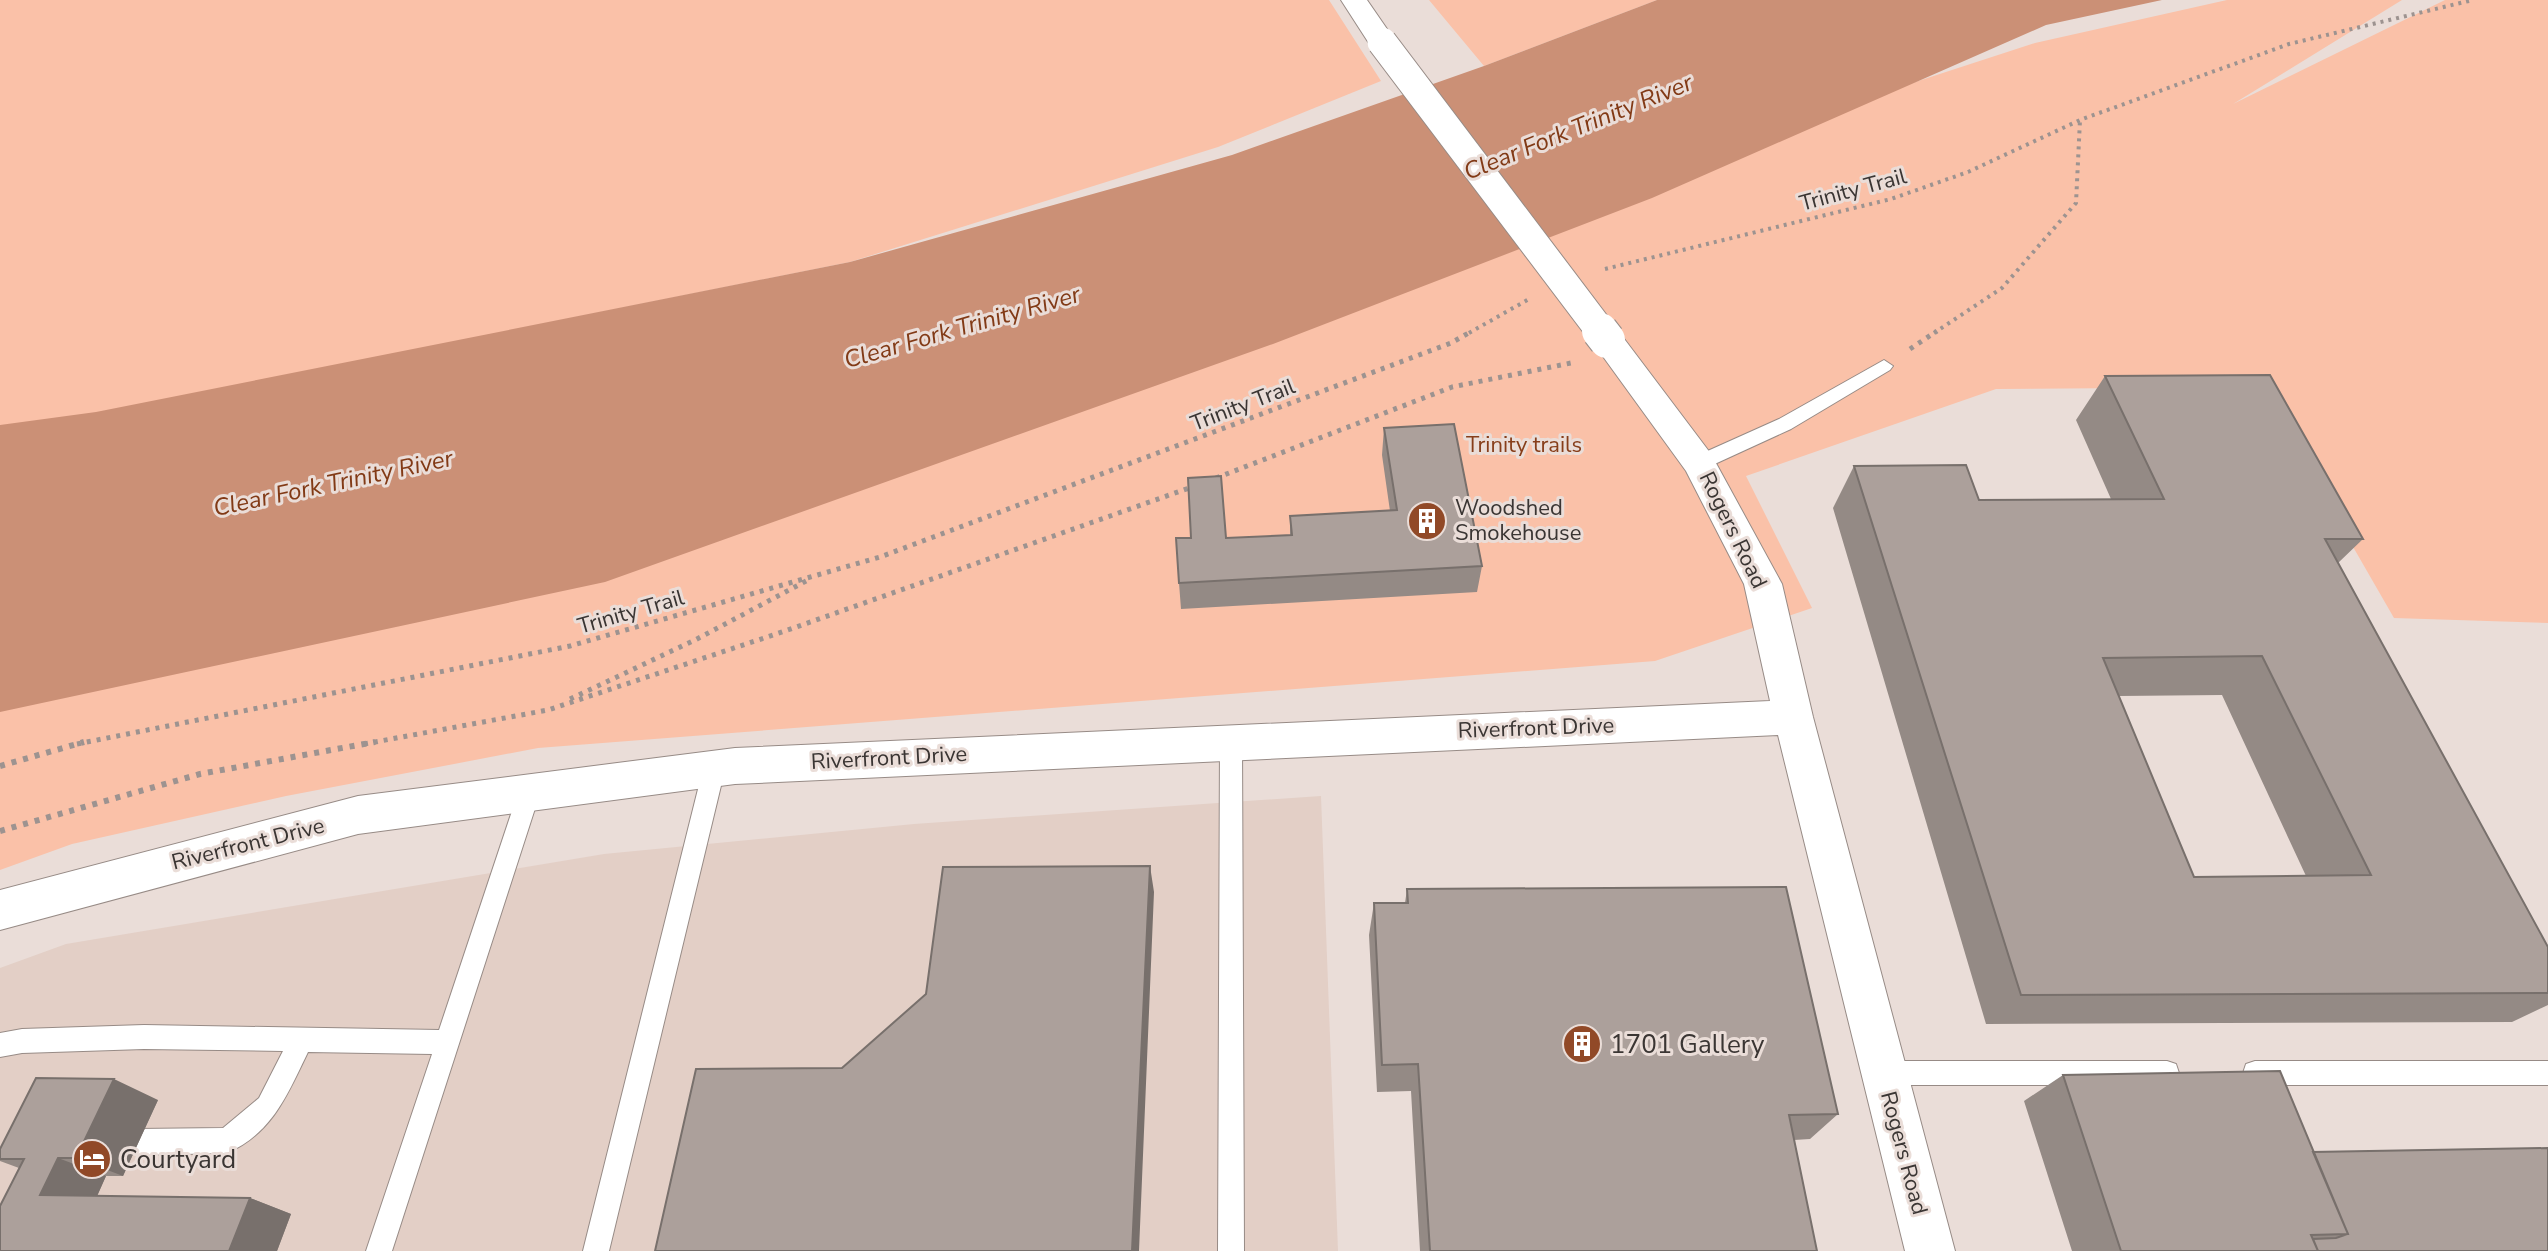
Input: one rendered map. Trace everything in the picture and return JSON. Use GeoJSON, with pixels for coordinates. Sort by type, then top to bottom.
{"type":"FeatureCollection","features":[{"type":"Feature","properties":{"kind":"street","name":"Rogers Road"},"geometry":{"type":"LineString","coordinates":[[1354,0],[1382,42],[1699,463],[1763,584],[1793,717],[1930,1251]]}},
{"type":"Feature","properties":{"kind":"street","name":"Riverfront Drive"},"geometry":{"type":"LineString","coordinates":[[0,910],[358,815],[714,769],[1793,717]]}},
{"type":"Feature","properties":{"kind":"lane"},"geometry":{"type":"LineString","coordinates":[[1699,463],[1785,424],[1884,366]]}},
{"type":"Feature","properties":{"kind":"lane"},"geometry":{"type":"LineString","coordinates":[[1231,742],[1231,1251]]}},
{"type":"Feature","properties":{"kind":"lane"},"geometry":{"type":"LineString","coordinates":[[596,1251],[714,769]]}},
{"type":"Feature","properties":{"kind":"lane"},"geometry":{"type":"LineString","coordinates":[[379,1251],[529,793]]}},
{"type":"Feature","properties":{"kind":"lane"},"geometry":{"type":"LineString","coordinates":[[0,1045],[22,1041],[144,1037],[449,1042]]}},
{"type":"Feature","properties":{"kind":"lane"},"geometry":{"type":"LineString","coordinates":[[138,1142],[227,1140],[268,1107],[302,1039]]}},
{"type":"Feature","properties":{"kind":"lane"},"geometry":{"type":"LineString","coordinates":[[1883,1073],[2183,1073]]}},
{"type":"Feature","properties":{"kind":"lane"},"geometry":{"type":"LineString","coordinates":[[2228,1073],[2548,1073]]}},
{"type":"Feature","properties":{"kind":"lane"},"geometry":{"type":"LineString","coordinates":[[2272,1073],[2284,1101]]}},
{"type":"Feature","properties":{"kind":"path","name":"Trinity Trail"},"geometry":{"type":"LineString","coordinates":[[1598,270],[1891,199],[1968,172],[2080,120],[2289,44],[2473,0]]}},
{"type":"Feature","properties":{"kind":"path"},"geometry":{"type":"LineString","coordinates":[[1884,366],[2002,288],[2076,203],[2080,120]]}},
{"type":"Feature","properties":{"kind":"path","name":"Trinity Trail"},"geometry":{"type":"LineString","coordinates":[[0,766],[90,740],[570,646],[880,557],[1451,343],[1515,305],[1543,294]]}},
{"type":"Feature","properties":{"kind":"path"},"geometry":{"type":"LineString","coordinates":[[1215,478],[1452,387],[1569,363],[1615,350]]}},
{"type":"Feature","properties":{"kind":"path"},"geometry":{"type":"LineString","coordinates":[[0,831],[200,774],[548,710],[785,631],[1201,484]]}},
{"type":"Feature","properties":{"kind":"path"},"geometry":{"type":"LineString","coordinates":[[548,710],[695,640],[817,575]]}},
{"type":"Feature","properties":{"kind":"shaded area"},"geometry":{"type":"Polygon","coordinates":[[[1321,796],[1338,1251],[0,1251],[0,968],[66,944],[604,854],[914,824],[1321,796]]]}},
{"type":"Feature","properties":{"kind":"green space"},"geometry":{"type":"Polygon","coordinates":[[[0,0],[1329,0],[1381,81],[1218,147],[850,262],[0,433],[0,0]]]}},
{"type":"Feature","properties":{"kind":"green space"},"geometry":{"type":"Polygon","coordinates":[[[1429,0],[1657,0],[1484,66],[1429,0]]]}},
{"type":"Feature","properties":{"kind":"green space","name":"Trinity trails"},"geometry":{"type":"Polygon","coordinates":[[[2227,0],[2402,0],[2233,104],[2445,0],[2548,0],[2548,623],[2394,618],[2261,387],[1996,389],[1746,476],[1812,608],[1655,661],[538,748],[286,796],[72,844],[0,870],[0,707],[2035,43],[2227,0]]]}},
{"type":"Feature","properties":{"kind":"water","name":"Clear Fork Trinity River"},"geometry":{"type":"Polygon","coordinates":[[[1657,0],[2162,0],[2046,25],[1652,198],[1273,344],[605,582],[0,712],[0,425],[96,412],[850,262],[1232,155],[1484,66],[1657,0]]]}},
{"type":"Feature","properties":{"kind":"building"},"geometry":{"type":"Polygon","coordinates":[[[2270,375],[2363,539],[2325,539],[2548,947],[2548,993],[2021,995],[1854,466],[1966,465],[1979,500],[2164,499],[2105,376],[2270,375]],[[2262,656],[2103,658],[2194,877],[2371,875],[2262,656]]]}},
{"type":"Feature","properties":{"kind":"building","name":"Woodshed Smokehouse"},"geometry":{"type":"Polygon","coordinates":[[[1454,424],[1482,566],[1179,583],[1176,538],[1191,538],[1188,478],[1221,476],[1226,538],[1292,535],[1290,516],[1397,510],[1384,428],[1454,424]]]}},
{"type":"Feature","properties":{"kind":"building"},"geometry":{"type":"Polygon","coordinates":[[[1150,866],[1132,1251],[655,1251],[696,1069],[842,1068],[926,994],[943,867],[1150,866]]]}},
{"type":"Feature","properties":{"kind":"building","name":"1701 Gallery"},"geometry":{"type":"Polygon","coordinates":[[[1786,887],[1838,1114],[1789,1115],[1817,1251],[1430,1251],[1418,1064],[1382,1065],[1374,903],[1408,903],[1407,889],[1786,887]]]}},
{"type":"Feature","properties":{"kind":"building"},"geometry":{"type":"Polygon","coordinates":[[[2280,1071],[2348,1234],[2311,1235],[2318,1251],[2121,1251],[2063,1075],[2280,1071]]]}},
{"type":"Feature","properties":{"kind":"building"},"geometry":{"type":"Polygon","coordinates":[[[36,1078],[114,1079],[76,1158],[58,1158],[40,1195],[250,1198],[229,1251],[0,1251],[0,1206],[24,1159],[0,1159],[0,1149],[36,1078]]]}},
{"type":"Feature","properties":{"kind":"building"},"geometry":{"type":"Polygon","coordinates":[[[2548,1148],[2548,1251],[2318,1251],[2313,1239],[2348,1234],[2313,1152],[2548,1148]]]}},
{"type":"Feature","properties":{"kind":"place","name":"Woodshed Smokehouse"},"geometry":{"type":"Point","coordinates":[1427,521]}},
{"type":"Feature","properties":{"kind":"place","name":"1701 Gallery"},"geometry":{"type":"Point","coordinates":[1582,1044]}},
{"type":"Feature","properties":{"kind":"place","name":"Courtyard"},"geometry":{"type":"Point","coordinates":[92,1159]}}]}
